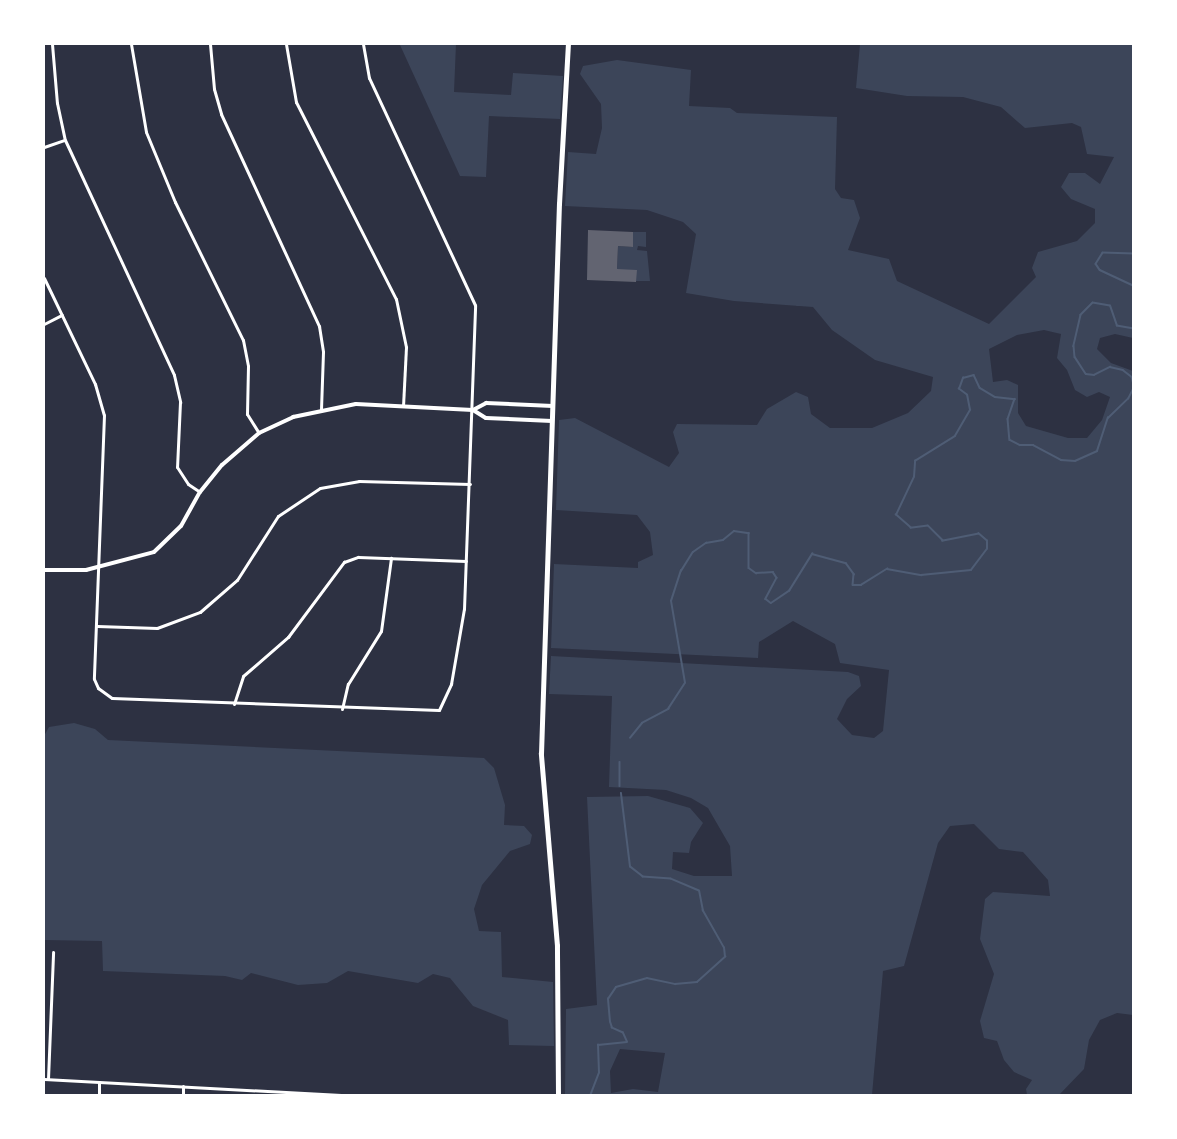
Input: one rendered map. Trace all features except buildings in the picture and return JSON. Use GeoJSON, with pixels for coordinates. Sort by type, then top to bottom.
{"type":"FeatureCollection","features":[{"type":"Feature","properties":{"kind":"main road"},"geometry":{"type":"LineString","coordinates":[[558,1095],[557,946],[541,753],[568,44]]}},
{"type":"Feature","properties":{"kind":"street"},"geometry":{"type":"LineString","coordinates":[[52,44],[57,103],[65,140],[174,375],[180,402],[177,467],[188,484],[200,492]]}},
{"type":"Feature","properties":{"kind":"street"},"geometry":{"type":"LineString","coordinates":[[131,44],[146,132],[175,202],[243,340],[248,366],[247,414],[259,433]]}},
{"type":"Feature","properties":{"kind":"street"},"geometry":{"type":"LineString","coordinates":[[210,44],[214,89],[221,114],[319,326],[323,352],[321,409]]}},
{"type":"Feature","properties":{"kind":"street"},"geometry":{"type":"LineString","coordinates":[[286,44],[296,102],[396,299],[406,347],[403,406]]}},
{"type":"Feature","properties":{"kind":"street"},"geometry":{"type":"LineString","coordinates":[[44,278],[95,384],[104,415],[94,679],[105,695],[234,704],[436,711],[445,703],[460,639],[470,484],[476,317],[472,294],[369,78],[363,44]]}},
{"type":"Feature","properties":{"kind":"street"},"geometry":{"type":"LineString","coordinates":[[44,147],[65,140]]}},
{"type":"Feature","properties":{"kind":"street"},"geometry":{"type":"LineString","coordinates":[[44,324],[62,315]]}},
{"type":"Feature","properties":{"kind":"street"},"geometry":{"type":"LineString","coordinates":[[473,410],[486,403],[553,406]]}},
{"type":"Feature","properties":{"kind":"street"},"geometry":{"type":"LineString","coordinates":[[44,570],[100,567],[143,556],[163,545],[181,526],[200,492],[222,465],[259,433],[321,409],[356,405],[403,406],[473,410],[486,418],[552,420]]}},
{"type":"Feature","properties":{"kind":"street"},"geometry":{"type":"LineString","coordinates":[[97,626],[157,628],[200,612],[237,580],[278,516],[320,488],[359,481],[470,484]]}},
{"type":"Feature","properties":{"kind":"street"},"geometry":{"type":"LineString","coordinates":[[234,704],[243,676],[288,637],[344,562],[358,557],[466,561]]}},
{"type":"Feature","properties":{"kind":"street"},"geometry":{"type":"LineString","coordinates":[[342,709],[348,684],[381,631],[389,596],[391,558]]}},
{"type":"Feature","properties":{"kind":"street"},"geometry":{"type":"LineString","coordinates":[[53,951],[46,1079],[360,1095]]}},
{"type":"Feature","properties":{"kind":"street"},"geometry":{"type":"LineString","coordinates":[[99,1082],[99,1095]]}},
{"type":"Feature","properties":{"kind":"street"},"geometry":{"type":"LineString","coordinates":[[183,1086],[183,1095]]}},
{"type":"Feature","properties":{"kind":"shaded area"},"geometry":{"type":"Polygon","coordinates":[[[456,44],[454,92],[511,95],[513,73],[563,76],[560,119],[489,116],[486,177],[460,176],[400,45],[456,44]]]}},
{"type":"Feature","properties":{"kind":"shaded area"},"geometry":{"type":"Polygon","coordinates":[[[860,44],[1133,44],[1133,338],[1115,334],[1100,338],[1097,349],[1111,363],[1133,371],[1133,1015],[1117,1013],[1100,1020],[1089,1040],[1084,1069],[1059,1095],[1027,1095],[1026,1089],[1032,1080],[1014,1072],[1004,1060],[997,1041],[984,1038],[980,1021],[994,974],[980,939],[985,899],[993,892],[1050,896],[1048,880],[1023,852],[999,849],[974,824],[950,826],[938,843],[904,966],[883,971],[872,1095],[565,1095],[566,1009],[597,1005],[587,797],[648,796],[690,808],[703,823],[691,842],[689,853],[673,852],[672,869],[694,876],[732,876],[730,846],[708,808],[691,798],[666,790],[609,787],[612,696],[549,694],[551,656],[848,672],[859,676],[861,686],[847,699],[837,719],[852,735],[874,738],[883,731],[889,670],[840,663],[835,644],[793,621],[759,642],[758,658],[551,648],[554,564],[638,568],[638,562],[653,555],[650,532],[637,515],[556,510],[559,420],[575,418],[669,467],[679,453],[673,432],[677,424],[757,425],[767,409],[796,392],[808,397],[811,414],[830,428],[872,428],[908,413],[931,391],[933,377],[875,360],[832,330],[813,307],[734,301],[686,293],[696,234],[683,222],[647,210],[565,206],[568,152],[596,154],[602,128],[601,104],[580,74],[583,66],[617,60],[691,70],[689,106],[730,108],[737,113],[837,117],[835,189],[841,198],[854,200],[860,218],[848,250],[889,259],[897,281],[989,324],[1036,277],[1032,268],[1038,252],[1077,241],[1095,223],[1095,209],[1071,199],[1061,187],[1069,173],[1085,173],[1100,184],[1114,157],[1087,154],[1081,127],[1072,123],[1025,128],[1001,107],[963,97],[907,96],[856,88],[860,44]],[[1044,330],[1017,335],[989,349],[993,382],[1007,380],[1018,385],[1018,413],[1026,426],[1068,438],[1087,438],[1102,420],[1110,397],[1099,392],[1087,397],[1075,390],[1067,370],[1057,358],[1061,334],[1044,330]],[[620,1049],[610,1071],[611,1093],[633,1089],[658,1092],[665,1053],[620,1049]]]}},
{"type":"Feature","properties":{"kind":"shaded area"},"geometry":{"type":"Polygon","coordinates":[[[633,232],[646,232],[646,247],[638,246],[637,250],[647,251],[650,281],[636,281],[617,269],[618,246],[632,247],[633,232]]]}},
{"type":"Feature","properties":{"kind":"shaded area"},"geometry":{"type":"Polygon","coordinates":[[[74,723],[95,729],[108,740],[484,758],[494,768],[505,805],[504,825],[524,826],[532,835],[530,844],[510,851],[482,885],[474,909],[479,931],[501,932],[502,977],[553,982],[554,1046],[509,1045],[508,1020],[473,1006],[450,978],[433,974],[418,983],[348,971],[327,983],[298,985],[251,973],[242,980],[225,976],[103,971],[102,941],[44,940],[44,736],[49,727],[74,723]]]}},
{"type":"Feature","properties":{"kind":"waterway"},"geometry":{"type":"LineString","coordinates":[[1134,254],[1103,253],[1096,264],[1100,270],[1134,286]]}},
{"type":"Feature","properties":{"kind":"waterway"},"geometry":{"type":"LineString","coordinates":[[1134,329],[1117,326],[1110,306],[1093,303],[1081,315],[1074,346],[1075,357],[1086,374],[1094,375],[1110,367],[1123,370],[1132,377],[1134,385]]}},
{"type":"Feature","properties":{"kind":"waterway"},"geometry":{"type":"LineString","coordinates":[[630,738],[642,723],[668,709],[685,683],[671,601],[681,571],[693,552],[706,543],[723,540],[734,531],[749,533],[749,568],[756,573],[773,572],[777,578],[766,599],[771,603],[789,591],[812,554],[846,563],[854,574],[853,585],[861,585],[887,569],[921,575],[971,570],[987,549],[987,541],[979,534],[943,541],[928,526],[911,528],[896,515],[914,477],[915,461],[955,436],[970,410],[967,395],[959,389],[963,378],[974,375],[980,388],[995,397],[1015,399],[1008,419],[1010,440],[1020,445],[1033,445],[1061,460],[1075,461],[1097,451],[1108,418],[1128,399],[1134,387]]}},
{"type":"Feature","properties":{"kind":"waterway"},"geometry":{"type":"LineString","coordinates":[[620,762],[620,786]]}},
{"type":"Feature","properties":{"kind":"waterway"},"geometry":{"type":"LineString","coordinates":[[590,1096],[599,1073],[598,1045],[627,1042],[623,1033],[612,1028],[610,1022],[608,999],[616,987],[647,978],[675,984],[697,982],[725,957],[724,948],[703,911],[699,891],[671,879],[643,877],[630,867],[621,794]]}}]}
